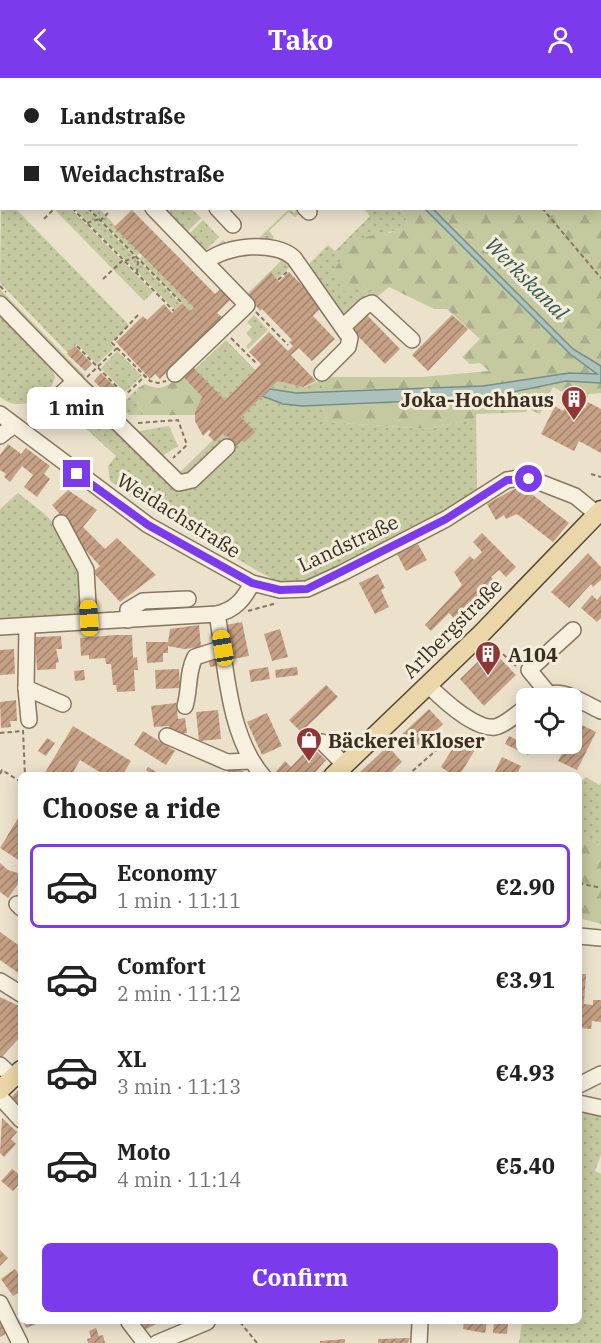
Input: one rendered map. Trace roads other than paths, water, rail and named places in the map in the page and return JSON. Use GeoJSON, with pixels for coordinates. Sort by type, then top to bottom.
{"type":"FeatureCollection","features":[{"type":"Feature","properties":{"kind":"main road","name":"Arlbergstraße"},"geometry":{"type":"LineString","coordinates":[[338,770],[482,633],[599,512]]}},
{"type":"Feature","properties":{"kind":"street"},"geometry":{"type":"LineString","coordinates":[[155,210],[247,305],[175,374]]}},
{"type":"Feature","properties":{"kind":"street"},"geometry":{"type":"LineString","coordinates":[[220,210],[233,225]]}},
{"type":"Feature","properties":{"kind":"street"},"geometry":{"type":"LineString","coordinates":[[206,262],[218,255],[260,245],[282,249],[299,264],[350,338],[350,344],[322,373]]}},
{"type":"Feature","properties":{"kind":"street"},"geometry":{"type":"LineString","coordinates":[[342,327],[364,306],[372,303],[412,340]]}},
{"type":"Feature","properties":{"kind":"street"},"geometry":{"type":"LineString","coordinates":[[0,304],[175,481],[188,483],[227,447]]}},
{"type":"Feature","properties":{"kind":"street"},"geometry":{"type":"LineString","coordinates":[[50,404],[77,383]]}},
{"type":"Feature","properties":{"kind":"street","name":"Weidachstraße"},"geometry":{"type":"LineString","coordinates":[[0,414],[148,525],[252,583]]}},
{"type":"Feature","properties":{"kind":"street"},"geometry":{"type":"LineString","coordinates":[[0,436],[14,425]]}},
{"type":"Feature","properties":{"kind":"street","name":"Landstraße"},"geometry":{"type":"LineString","coordinates":[[252,583],[280,590],[307,589],[446,519],[507,480],[519,478],[539,482],[574,496],[599,512]]}},
{"type":"Feature","properties":{"kind":"street"},"geometry":{"type":"LineString","coordinates":[[61,524],[86,570],[89,622]]}},
{"type":"Feature","properties":{"kind":"street"},"geometry":{"type":"LineString","coordinates":[[0,627],[224,612],[245,597],[252,583]]}},
{"type":"Feature","properties":{"kind":"street"},"geometry":{"type":"LineString","coordinates":[[128,620],[128,610],[143,601],[188,599]]}},
{"type":"Feature","properties":{"kind":"street"},"geometry":{"type":"LineString","coordinates":[[224,612],[223,648],[235,722],[250,761],[260,772]]}},
{"type":"Feature","properties":{"kind":"street"},"geometry":{"type":"LineString","coordinates":[[25,725],[27,626]]}},
{"type":"Feature","properties":{"kind":"street"},"geometry":{"type":"LineString","coordinates":[[538,688],[529,670],[573,630]]}},
{"type":"Feature","properties":{"kind":"street"},"geometry":{"type":"LineString","coordinates":[[185,706],[189,693],[190,666],[195,657],[223,648]]}},
{"type":"Feature","properties":{"kind":"street"},"geometry":{"type":"LineString","coordinates":[[428,685],[453,708],[484,727],[496,727],[516,714]]}},
{"type":"Feature","properties":{"kind":"street"},"geometry":{"type":"LineString","coordinates":[[26,688],[63,704]]}},
{"type":"Feature","properties":{"kind":"street"},"geometry":{"type":"LineString","coordinates":[[582,702],[601,711]]}},
{"type":"Feature","properties":{"kind":"street"},"geometry":{"type":"LineString","coordinates":[[167,736],[227,762],[250,761]]}},
{"type":"Feature","properties":{"kind":"street"},"geometry":{"type":"LineString","coordinates":[[322,742],[338,770]]}},
{"type":"Feature","properties":{"kind":"street"},"geometry":{"type":"LineString","coordinates":[[582,936],[601,938]]}},
{"type":"Feature","properties":{"kind":"street"},"geometry":{"type":"LineString","coordinates":[[0,981],[18,992]]}},
{"type":"Feature","properties":{"kind":"street"},"geometry":{"type":"LineString","coordinates":[[582,1084],[601,1074]]}},
{"type":"Feature","properties":{"kind":"street"},"geometry":{"type":"LineString","coordinates":[[0,1097],[18,1117]]}},
{"type":"Feature","properties":{"kind":"street"},"geometry":{"type":"LineString","coordinates":[[582,1104],[601,1108]]}},
{"type":"Feature","properties":{"kind":"street"},"geometry":{"type":"LineString","coordinates":[[0,1303],[20,1343]]}},
{"type":"Feature","properties":{"kind":"street"},"geometry":{"type":"LineString","coordinates":[[131,1324],[145,1343]]}},
{"type":"Feature","properties":{"kind":"street"},"geometry":{"type":"LineString","coordinates":[[157,1343],[202,1324]]}},
{"type":"Feature","properties":{"kind":"street"},"geometry":{"type":"LineString","coordinates":[[419,1343],[420,1324]]}},
{"type":"Feature","properties":{"kind":"water"},"geometry":{"type":"Polygon","coordinates":[[[426,210],[434,210],[573,349],[601,366],[601,383],[566,381],[484,398],[303,406],[283,404],[262,396],[270,389],[296,393],[483,386],[569,373],[597,374],[570,354],[426,210]]]}},
{"type":"Feature","properties":{"kind":"place","name":"Joka-Hochhaus"},"geometry":{"type":"Point","coordinates":[574,422]}},
{"type":"Feature","properties":{"kind":"place","name":"A104"},"geometry":{"type":"Point","coordinates":[488,677]}},
{"type":"Feature","properties":{"kind":"place","name":"Bäckerei Kloser"},"geometry":{"type":"Point","coordinates":[309,763]}},
{"type":"Feature","properties":{"kind":"water label","name":"Werkskanal"},"geometry":{"type":"Point","coordinates":[527,278]}}]}
